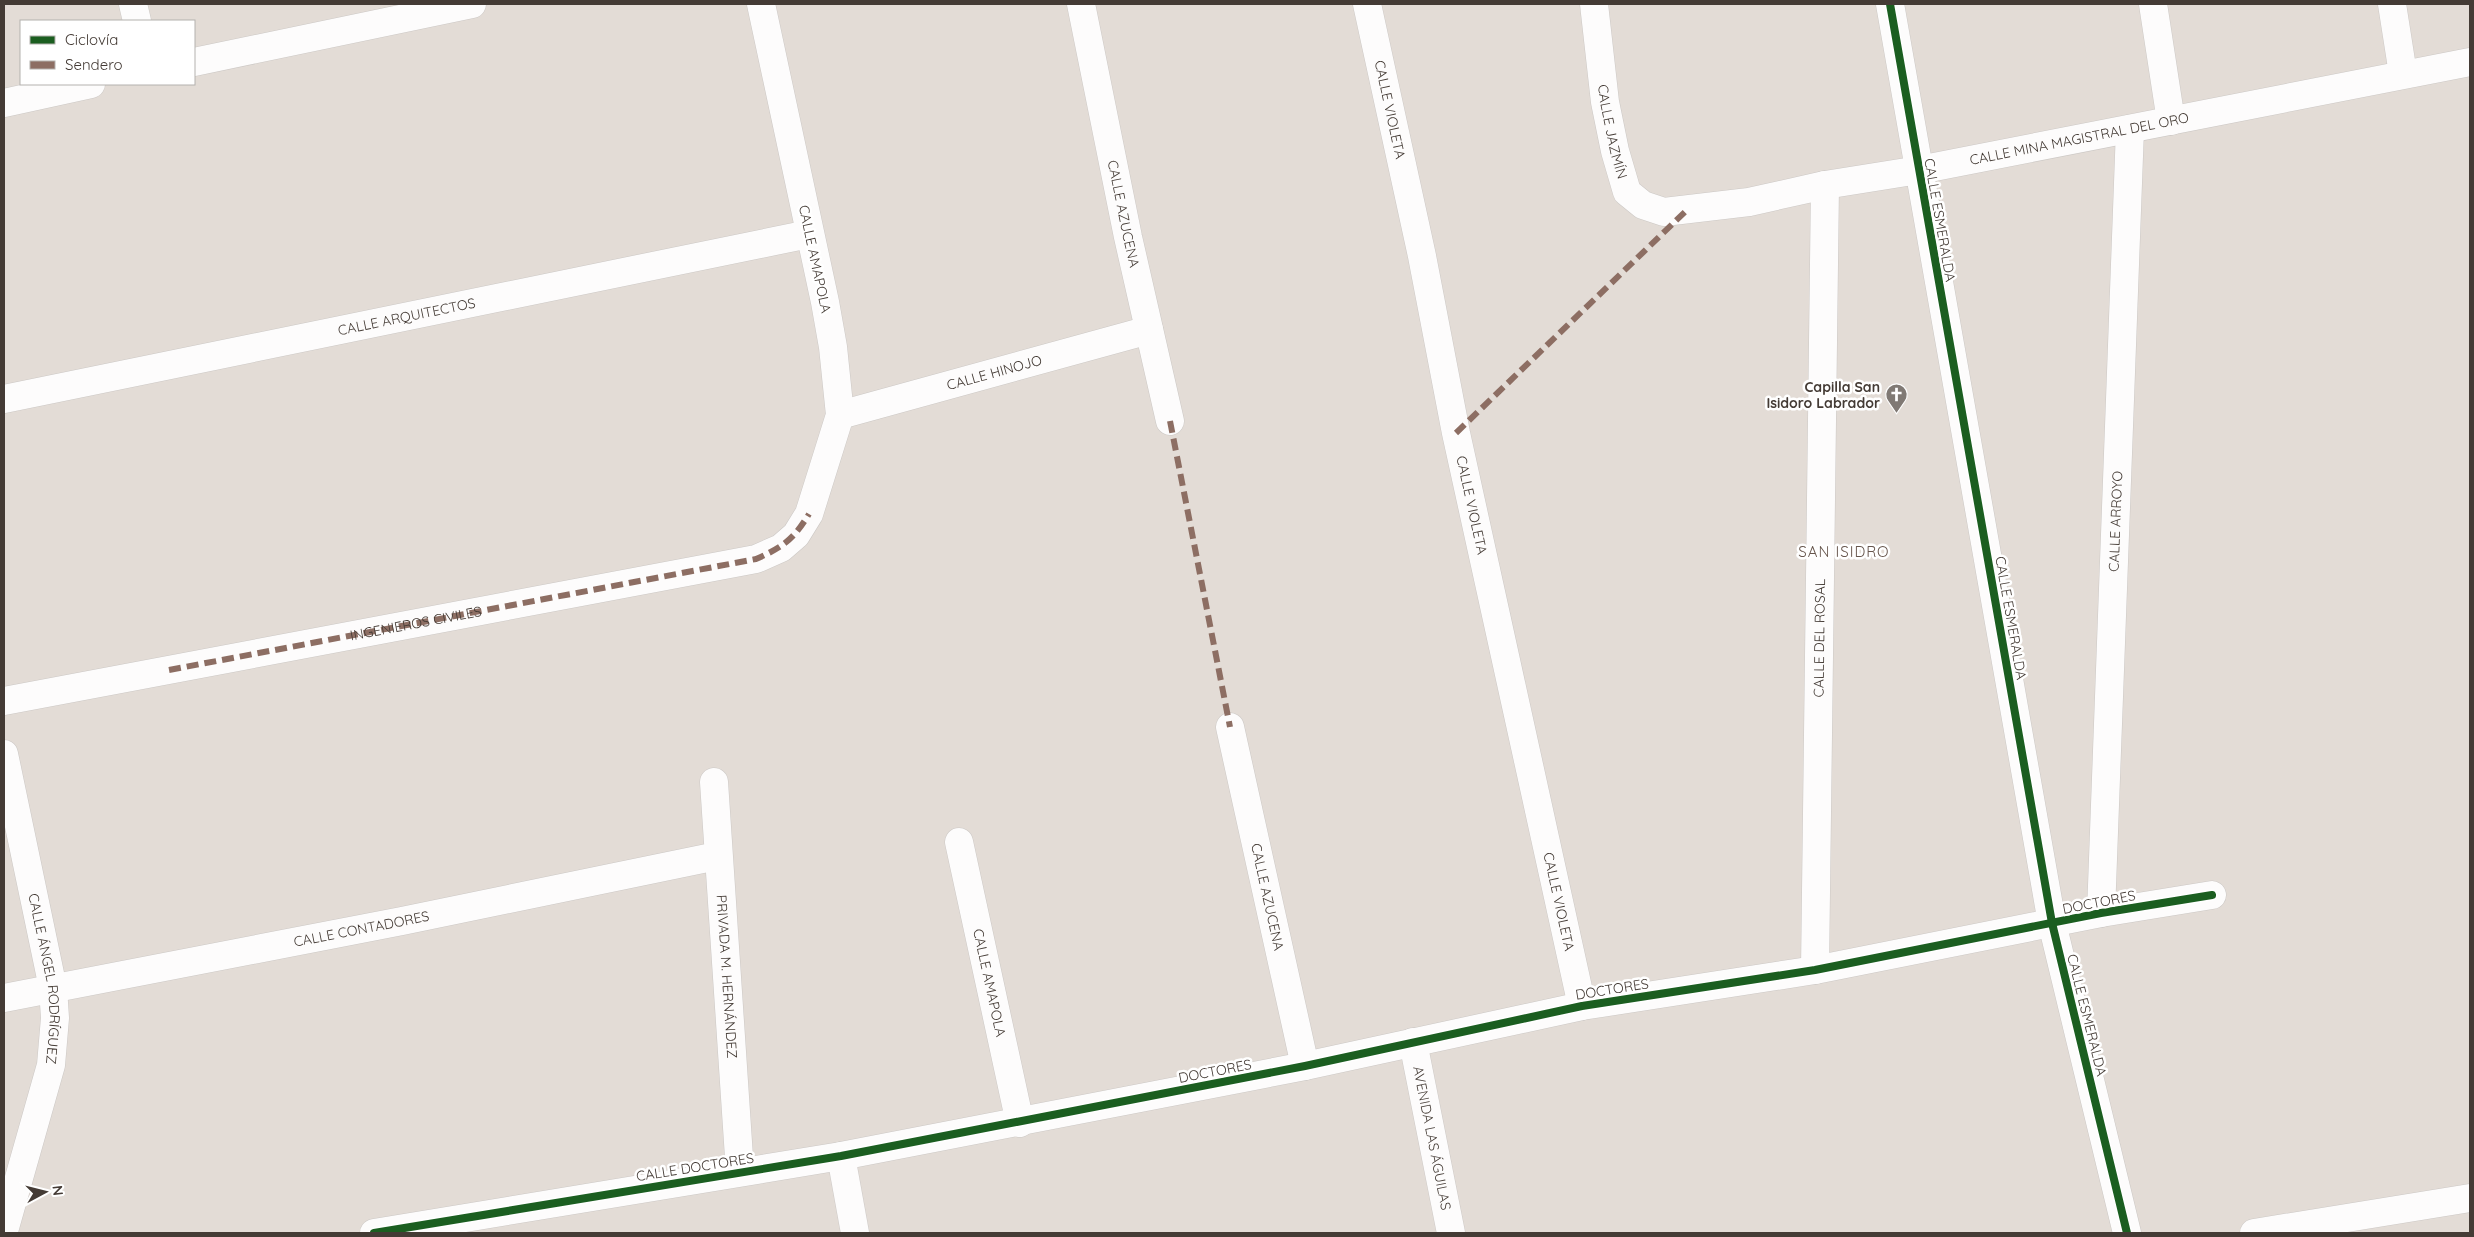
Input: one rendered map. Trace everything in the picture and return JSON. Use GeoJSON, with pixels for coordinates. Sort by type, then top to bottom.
{"type":"FeatureCollection","features":[{"type":"Feature","properties":{"kind":"street"},"geometry":{"type":"LineString","coordinates":[[133,4],[137,20]]}},
{"type":"Feature","properties":{"kind":"street"},"geometry":{"type":"LineString","coordinates":[[195,62],[422,9],[472,4]]}},
{"type":"Feature","properties":{"kind":"street","name":"CALLE AMAPOLA"},"geometry":{"type":"LineString","coordinates":[[761,4],[784,105],[833,347],[840,415],[809,514]]}},
{"type":"Feature","properties":{"kind":"street","name":"CALLE AZUCENA"},"geometry":{"type":"LineString","coordinates":[[1081,4],[1149,330],[1170,421]]}},
{"type":"Feature","properties":{"kind":"street","name":"CALLE VIOLETA"},"geometry":{"type":"LineString","coordinates":[[1367,4],[1422,256],[1456,433],[1582,1006]]}},
{"type":"Feature","properties":{"kind":"street","name":"CALLE JAZMÍN"},"geometry":{"type":"LineString","coordinates":[[1594,4],[1606,102],[1615,150],[1627,192],[1643,205],[1664,212],[1688,209]]}},
{"type":"Feature","properties":{"kind":"street","name":"CALLE ESMERALDA"},"geometry":{"type":"LineString","coordinates":[[1890,4],[2052,924],[2127,1233]]}},
{"type":"Feature","properties":{"kind":"street"},"geometry":{"type":"LineString","coordinates":[[2153,4],[2171,121]]}},
{"type":"Feature","properties":{"kind":"street"},"geometry":{"type":"LineString","coordinates":[[2392,4],[2403,74]]}},
{"type":"Feature","properties":{"kind":"street","name":"CALLE MINA MAGISTRAL DEL ORO"},"geometry":{"type":"LineString","coordinates":[[1688,209],[1749,202],[1825,185],[1919,170],[2470,62]]}},
{"type":"Feature","properties":{"kind":"street"},"geometry":{"type":"LineString","coordinates":[[4,103],[86,85]]}},
{"type":"Feature","properties":{"kind":"street","name":"CALLE ARROYO"},"geometry":{"type":"LineString","coordinates":[[2101,914],[2130,129]]}},
{"type":"Feature","properties":{"kind":"street","name":"CALLE DEL ROSAL"},"geometry":{"type":"LineString","coordinates":[[1815,970],[1825,185]]}},
{"type":"Feature","properties":{"kind":"street","name":"CALLE ARQUITECTOS"},"geometry":{"type":"LineString","coordinates":[[4,399],[809,234]]}},
{"type":"Feature","properties":{"kind":"street","name":"CALLE HINOJO"},"geometry":{"type":"LineString","coordinates":[[840,415],[1149,330]]}},
{"type":"Feature","properties":{"kind":"street","name":"INGENIEROS CIVILES"},"geometry":{"type":"LineString","coordinates":[[4,701],[756,559],[781,548],[796,535],[809,514]]}},
{"type":"Feature","properties":{"kind":"street","name":"CALLE AZUCENA"},"geometry":{"type":"LineString","coordinates":[[1230,727],[1305,1066]]}},
{"type":"Feature","properties":{"kind":"street","name":"CALLE ÁNGEL RODRÍGUEZ"},"geometry":{"type":"LineString","coordinates":[[4,754],[52,988],[55,1018],[51,1064],[4,1231]]}},
{"type":"Feature","properties":{"kind":"street","name":"PRIVADA M. HERNÁNDEZ"},"geometry":{"type":"LineString","coordinates":[[714,782],[717,856],[740,1172]]}},
{"type":"Feature","properties":{"kind":"street","name":"CALLE AMAPOLA"},"geometry":{"type":"LineString","coordinates":[[959,842],[1020,1122]]}},
{"type":"Feature","properties":{"kind":"street","name":"CALLE CONTADORES"},"geometry":{"type":"LineString","coordinates":[[4,998],[402,921],[717,856]]}},
{"type":"Feature","properties":{"kind":"street","name":"DOCTORES"},"geometry":{"type":"LineString","coordinates":[[1020,1122],[1305,1066],[1582,1006],[1815,970],[2101,914],[2212,895]]}},
{"type":"Feature","properties":{"kind":"street","name":"AVENIDA LAS ÁGUILAS"},"geometry":{"type":"LineString","coordinates":[[1414,1042],[1451,1233]]}},
{"type":"Feature","properties":{"kind":"street","name":"CALLE DOCTORES"},"geometry":{"type":"LineString","coordinates":[[374,1233],[841,1156],[1020,1122]]}},
{"type":"Feature","properties":{"kind":"street"},"geometry":{"type":"LineString","coordinates":[[841,1156],[855,1233]]}},
{"type":"Feature","properties":{"kind":"street"},"geometry":{"type":"LineString","coordinates":[[2254,1233],[2470,1198]]}},
{"type":"Feature","properties":{"kind":"shaded area"},"geometry":{"type":"Polygon","coordinates":[[[4,4],[2470,4],[2470,1233],[4,1233],[4,4]]]}},
{"type":"Feature","properties":{"kind":"marked path"},"geometry":{"type":"LineString","coordinates":[[1456,433],[1688,209]]}},
{"type":"Feature","properties":{"kind":"marked path"},"geometry":{"type":"LineString","coordinates":[[1170,421],[1230,727]]}},
{"type":"Feature","properties":{"kind":"marked path"},"geometry":{"type":"LineString","coordinates":[[169,670],[756,559],[787,542],[809,514]]}},
{"type":"Feature","properties":{"kind":"cycle path"},"geometry":{"type":"LineString","coordinates":[[1890,4],[2052,923],[2127,1233]]}},
{"type":"Feature","properties":{"kind":"cycle path"},"geometry":{"type":"LineString","coordinates":[[374,1233],[841,1156],[1305,1066],[1582,1006],[1815,970],[2101,913],[2212,895]]}},
{"type":"Feature","properties":{"kind":"place","name":"Capilla San Isidoro Labrador"},"geometry":{"type":"Point","coordinates":[1896,414]}},
{"type":"Feature","properties":{"kind":"district","name":"SAN ISIDRO"},"geometry":{"type":"Point","coordinates":[1844,552]}}]}
